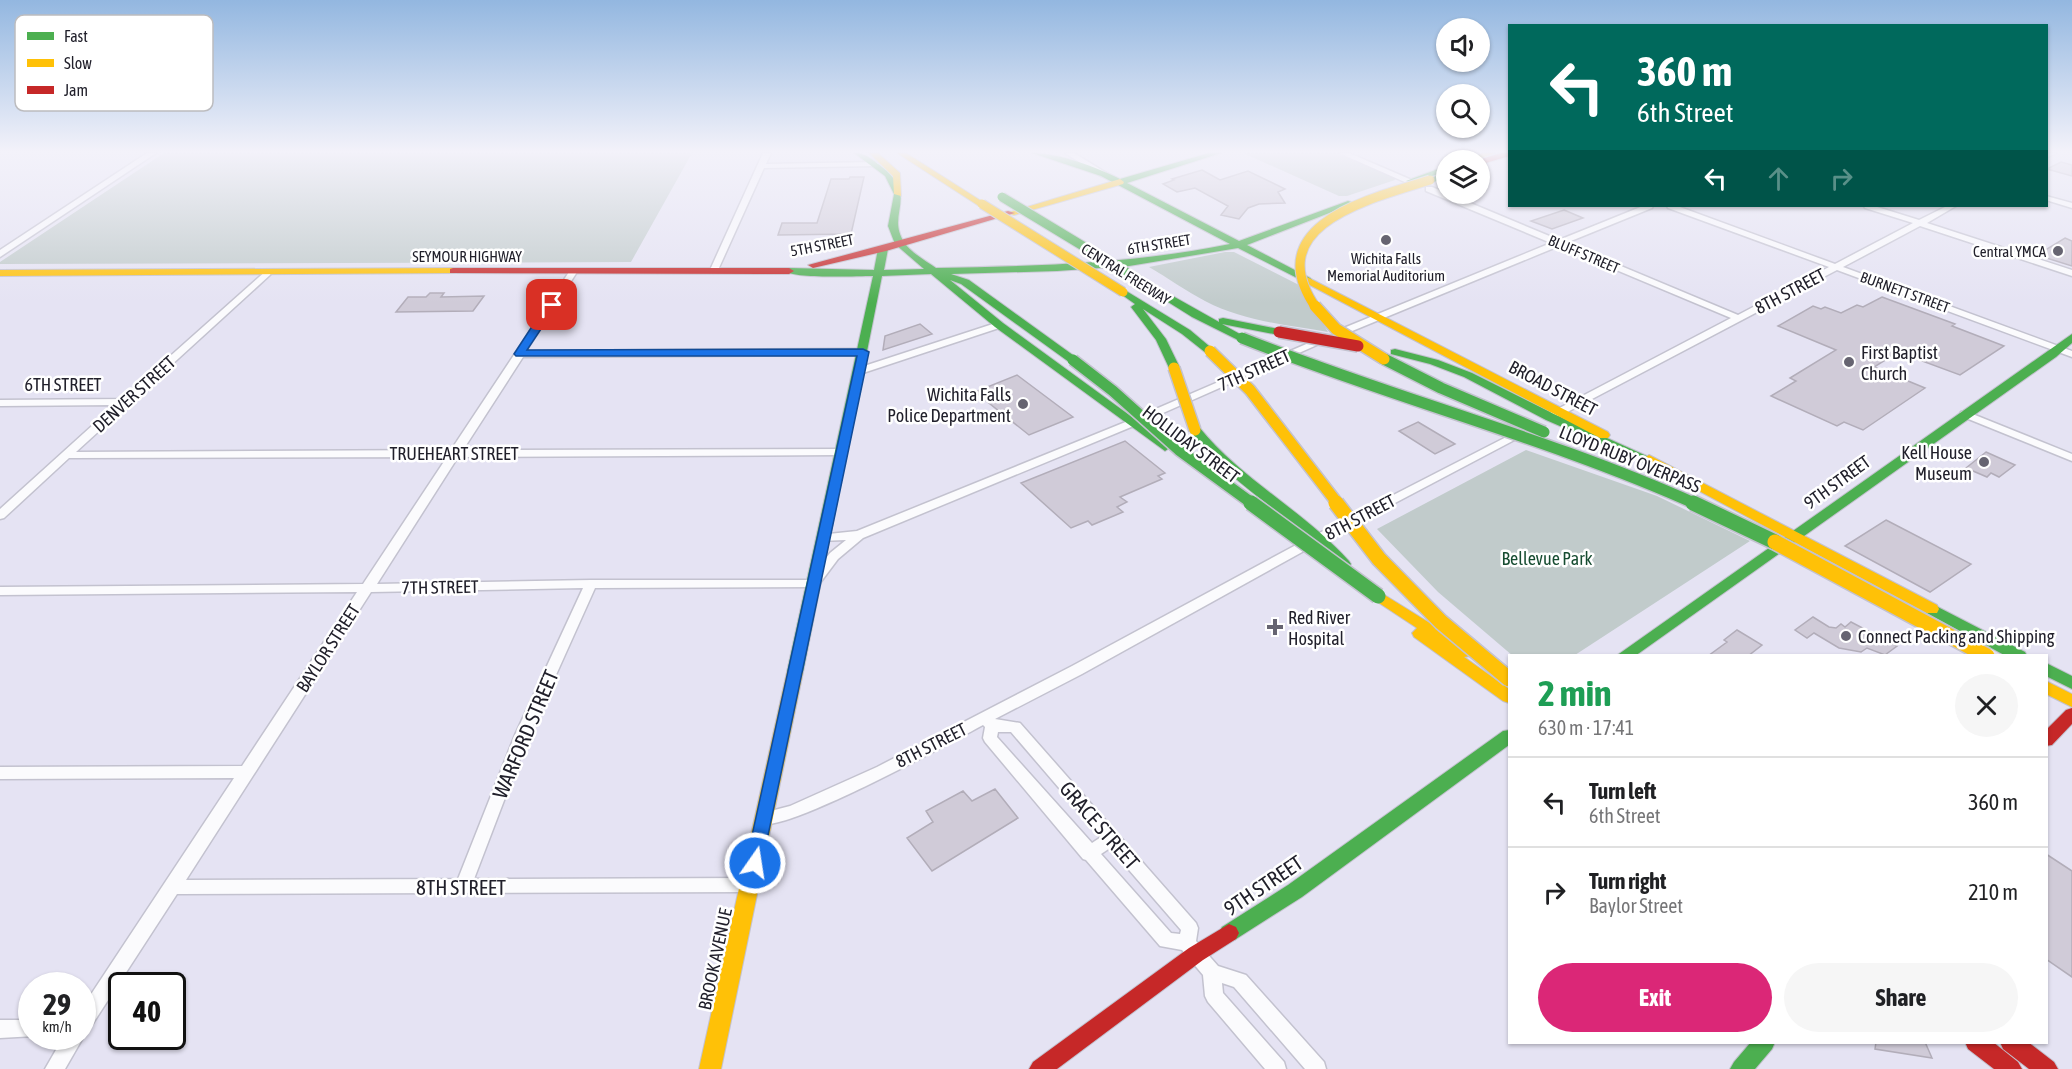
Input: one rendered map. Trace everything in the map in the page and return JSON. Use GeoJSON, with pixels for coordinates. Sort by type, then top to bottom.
{"type":"FeatureCollection","features":[{"type":"Feature","properties":{"kind":"main road"},"geometry":{"type":"LineString","coordinates":[[891,223],[896,203]]}},
{"type":"Feature","properties":{"kind":"main road","name":"CENTRAL FREEWAY"},"geometry":{"type":"LineString","coordinates":[[980,203],[1186,332],[1210,351],[1253,394],[1380,560],[1460,639],[1508,679]]}},
{"type":"Feature","properties":{"kind":"main road","name":"CENTRAL FREEWAY"},"geometry":{"type":"LineString","coordinates":[[1010,203],[1196,315],[1242,338]]}},
{"type":"Feature","properties":{"kind":"main road","name":"5TH STREET"},"geometry":{"type":"LineString","coordinates":[[778,270],[810,266],[883,249],[1046,203]]}},
{"type":"Feature","properties":{"kind":"main road","name":"BROAD STREET"},"geometry":{"type":"LineString","coordinates":[[1159,203],[1554,414]]}},
{"type":"Feature","properties":{"kind":"main road","name":"6TH STREET"},"geometry":{"type":"LineString","coordinates":[[934,271],[1108,268],[1179,259],[1237,245],[1351,203]]}},
{"type":"Feature","properties":{"kind":"main road"},"geometry":{"type":"LineString","coordinates":[[1370,203],[1343,211],[1310,233],[1304,243],[1299,264],[1302,286],[1319,311],[1348,338],[1412,375],[1526,423],[1633,477]]}},
{"type":"Feature","properties":{"kind":"main road","name":"HOLLIDAY STREET"},"geometry":{"type":"LineString","coordinates":[[891,223],[894,236],[900,244],[999,326],[1300,548],[1508,695]]}},
{"type":"Feature","properties":{"kind":"main road","name":"BROOK AVENUE"},"geometry":{"type":"LineString","coordinates":[[710,1069],[863,352],[877,273],[891,223]]}},
{"type":"Feature","properties":{"kind":"main road"},"geometry":{"type":"LineString","coordinates":[[810,266],[861,267],[877,273]]}},
{"type":"Feature","properties":{"kind":"main road","name":"SEYMOUR HIGHWAY"},"geometry":{"type":"LineString","coordinates":[[0,273],[778,270],[877,273],[934,271]]}},
{"type":"Feature","properties":{"kind":"main road"},"geometry":{"type":"LineString","coordinates":[[934,271],[965,282],[1113,391],[1179,450],[1378,596],[1508,679]]}},
{"type":"Feature","properties":{"kind":"main road"},"geometry":{"type":"LineString","coordinates":[[1123,292],[1161,339],[1174,368],[1195,430],[1210,453],[1225,467],[1322,538],[1378,604]]}},
{"type":"Feature","properties":{"kind":"main road"},"geometry":{"type":"LineString","coordinates":[[1196,315],[1395,352],[1434,362],[1468,375],[1665,467],[2016,654]]}},
{"type":"Feature","properties":{"kind":"main road","name":"9TH STREET"},"geometry":{"type":"LineString","coordinates":[[1626,654],[2052,355],[2072,337]]}},
{"type":"Feature","properties":{"kind":"main road","name":"LLOYD RUBY OVERPASS"},"geometry":{"type":"LineString","coordinates":[[1242,338],[1314,369],[1559,450],[1633,477],[1740,525],[1983,654]]}},
{"type":"Feature","properties":{"kind":"main road"},"geometry":{"type":"LineString","coordinates":[[2048,670],[2072,683]]}},
{"type":"Feature","properties":{"kind":"main road"},"geometry":{"type":"LineString","coordinates":[[2048,688],[2072,701]]}},
{"type":"Feature","properties":{"kind":"main road"},"geometry":{"type":"LineString","coordinates":[[2048,738],[2072,714]]}},
{"type":"Feature","properties":{"kind":"main road","name":"9TH STREET"},"geometry":{"type":"LineString","coordinates":[[1040,1069],[1191,949],[1295,891],[1508,737]]}},
{"type":"Feature","properties":{"kind":"main road"},"geometry":{"type":"LineString","coordinates":[[1741,1069],[1763,1044]]}},
{"type":"Feature","properties":{"kind":"main road"},"geometry":{"type":"LineString","coordinates":[[1978,1044],[2011,1069]]}},
{"type":"Feature","properties":{"kind":"main road"},"geometry":{"type":"LineString","coordinates":[[2013,1044],[2047,1069]]}},
{"type":"Feature","properties":{"kind":"street"},"geometry":{"type":"LineString","coordinates":[[0,254],[77,203]]}},
{"type":"Feature","properties":{"kind":"street"},"geometry":{"type":"LineString","coordinates":[[714,270],[744,203]]}},
{"type":"Feature","properties":{"kind":"street","name":"BLUFF STREET"},"geometry":{"type":"LineString","coordinates":[[1468,203],[1557,243],[1738,318]]}},
{"type":"Feature","properties":{"kind":"street","name":"7TH STREET"},"geometry":{"type":"LineString","coordinates":[[823,538],[859,535],[1132,423],[1376,317],[1647,207]]}},
{"type":"Feature","properties":{"kind":"street","name":"BURNETT STREET"},"geometry":{"type":"LineString","coordinates":[[1674,207],[2072,354]]}},
{"type":"Feature","properties":{"kind":"street"},"geometry":{"type":"LineString","coordinates":[[1871,207],[2072,273]]}},
{"type":"Feature","properties":{"kind":"street","name":"8TH STREET"},"geometry":{"type":"LineString","coordinates":[[765,819],[793,812],[989,722],[1300,548],[1950,207]]}},
{"type":"Feature","properties":{"kind":"street","name":"BAYLOR STREET"},"geometry":{"type":"LineString","coordinates":[[96,1004],[573,272]]}},
{"type":"Feature","properties":{"kind":"street","name":"DENVER STREET"},"geometry":{"type":"LineString","coordinates":[[0,515],[267,273]]}},
{"type":"Feature","properties":{"kind":"street"},"geometry":{"type":"LineString","coordinates":[[859,371],[999,326]]}},
{"type":"Feature","properties":{"kind":"street"},"geometry":{"type":"LineString","coordinates":[[519,354],[863,352]]}},
{"type":"Feature","properties":{"kind":"street","name":"6TH STREET"},"geometry":{"type":"LineString","coordinates":[[0,403],[125,402]]}},
{"type":"Feature","properties":{"kind":"street"},"geometry":{"type":"LineString","coordinates":[[1965,414],[2072,458]]}},
{"type":"Feature","properties":{"kind":"street","name":"TRUEHEART STREET"},"geometry":{"type":"LineString","coordinates":[[68,455],[841,452]]}},
{"type":"Feature","properties":{"kind":"street","name":"7TH STREET"},"geometry":{"type":"LineString","coordinates":[[0,591],[591,584],[813,584],[834,556],[859,535]]}},
{"type":"Feature","properties":{"kind":"street","name":"WARFORD STREET"},"geometry":{"type":"LineString","coordinates":[[463,887],[522,735],[591,584]]}},
{"type":"Feature","properties":{"kind":"street","name":"GRACE STREET"},"geometry":{"type":"LineString","coordinates":[[1191,949],[1190,928],[1015,727],[989,722],[990,738],[1166,940],[1191,949],[1212,972],[1240,981],[1317,1069]]}},
{"type":"Feature","properties":{"kind":"street"},"geometry":{"type":"LineString","coordinates":[[0,773],[248,772]]}},
{"type":"Feature","properties":{"kind":"street"},"geometry":{"type":"LineString","coordinates":[[1089,854],[1112,838]]}},
{"type":"Feature","properties":{"kind":"street","name":"8TH STREET"},"geometry":{"type":"LineString","coordinates":[[173,887],[750,885]]}},
{"type":"Feature","properties":{"kind":"street","name":"GRACE STREET"},"geometry":{"type":"LineString","coordinates":[[1212,972],[1214,996],[1277,1069]]}},
{"type":"Feature","properties":{"kind":"street"},"geometry":{"type":"LineString","coordinates":[[0,1029],[18,1029]]}},
{"type":"Feature","properties":{"kind":"street"},"geometry":{"type":"LineString","coordinates":[[54,1069],[66,1050]]}},
{"type":"Feature","properties":{"kind":"green space"},"geometry":{"type":"Polygon","coordinates":[[[89,203],[664,203],[631,262],[0,264],[89,203]]]}},
{"type":"Feature","properties":{"kind":"green space"},"geometry":{"type":"Polygon","coordinates":[[[1234,252],[1299,285],[1328,332],[1265,321],[1220,308],[1149,267],[1234,252]]]}},
{"type":"Feature","properties":{"kind":"green space","name":"Bellevue Park"},"geometry":{"type":"Polygon","coordinates":[[[1526,450],[1657,496],[1750,541],[1577,654],[1511,654],[1438,592],[1377,529],[1526,450]]]}},
{"type":"Feature","properties":{"kind":"building"},"geometry":{"type":"Polygon","coordinates":[[[823,203],[858,203],[851,234],[778,235],[782,223],[817,223],[823,203]]]}},
{"type":"Feature","properties":{"kind":"building"},"geometry":{"type":"Polygon","coordinates":[[[1222,203],[1285,203],[1259,204],[1248,208],[1239,219],[1221,215],[1228,206],[1222,203]]]}},
{"type":"Feature","properties":{"kind":"building"},"geometry":{"type":"Polygon","coordinates":[[[1564,210],[1583,218],[1552,229],[1531,221],[1564,210]]]}},
{"type":"Feature","properties":{"kind":"building","name":"Central YMCA"},"geometry":{"type":"Polygon","coordinates":[[[2065,238],[2072,241],[2072,266],[2037,255],[2065,238]]]}},
{"type":"Feature","properties":{"kind":"building"},"geometry":{"type":"Polygon","coordinates":[[[430,293],[444,293],[441,297],[484,296],[473,311],[396,312],[408,297],[426,297],[430,293]]]}},
{"type":"Feature","properties":{"kind":"building","name":"First Baptist Church"},"geometry":{"type":"Polygon","coordinates":[[[1882,297],[1955,324],[1952,326],[2004,346],[1960,375],[1898,352],[1874,367],[1925,388],[1863,430],[1844,422],[1837,426],[1771,396],[1796,381],[1790,378],[1836,350],[1778,326],[1813,306],[1821,309],[1825,307],[1841,313],[1857,305],[1863,307],[1882,297]]]}},
{"type":"Feature","properties":{"kind":"building"},"geometry":{"type":"Polygon","coordinates":[[[920,324],[932,334],[883,350],[885,336],[920,324]]]}},
{"type":"Feature","properties":{"kind":"building","name":"Wichita Falls Police Department"},"geometry":{"type":"Polygon","coordinates":[[[1017,375],[1073,417],[1029,435],[975,392],[1017,375]]]}},
{"type":"Feature","properties":{"kind":"building"},"geometry":{"type":"Polygon","coordinates":[[[1418,422],[1455,444],[1435,454],[1399,431],[1418,422]]]}},
{"type":"Feature","properties":{"kind":"building"},"geometry":{"type":"Polygon","coordinates":[[[1125,441],[1165,473],[1158,476],[1162,479],[1120,497],[1127,502],[1117,507],[1123,512],[1092,525],[1088,521],[1071,528],[1021,483],[1125,441]]]}},
{"type":"Feature","properties":{"kind":"building"},"geometry":{"type":"Polygon","coordinates":[[[1986,452],[2015,465],[1999,477],[1991,473],[1987,477],[1966,468],[1986,452]]]}},
{"type":"Feature","properties":{"kind":"building"},"geometry":{"type":"Polygon","coordinates":[[[1886,520],[1971,564],[1930,592],[1845,546],[1886,520]]]}},
{"type":"Feature","properties":{"kind":"building","name":"Connect Packing and Shipping"},"geometry":{"type":"Polygon","coordinates":[[[1813,617],[1829,627],[1836,628],[1841,624],[1845,627],[1851,622],[1897,646],[1886,654],[1867,648],[1861,652],[1839,648],[1814,633],[1807,638],[1795,630],[1813,617]]]}},
{"type":"Feature","properties":{"kind":"building"},"geometry":{"type":"Polygon","coordinates":[[[1737,630],[1762,645],[1751,654],[1711,654],[1727,642],[1724,640],[1737,630]]]}},
{"type":"Feature","properties":{"kind":"building"},"geometry":{"type":"Polygon","coordinates":[[[995,789],[1018,818],[932,871],[907,838],[933,822],[926,811],[963,791],[972,801],[995,789]]]}},
{"type":"Feature","properties":{"kind":"building"},"geometry":{"type":"Polygon","coordinates":[[[2048,855],[2072,871],[2072,977],[2048,960],[2048,855]]]}},
{"type":"Feature","properties":{"kind":"building"},"geometry":{"type":"Polygon","coordinates":[[[1876,1044],[1926,1044],[1932,1058],[1875,1049],[1876,1044]]]}},
{"type":"Feature","properties":{"kind":"traffic: fast"},"geometry":{"type":"LineString","coordinates":[[897,203],[893,226],[900,244],[999,325],[1165,447]]}},
{"type":"Feature","properties":{"kind":"traffic: fast"},"geometry":{"type":"LineString","coordinates":[[1012,203],[1139,280]]}},
{"type":"Feature","properties":{"kind":"traffic: fast"},"geometry":{"type":"LineString","coordinates":[[1159,203],[1307,280]]}},
{"type":"Feature","properties":{"kind":"traffic: fast"},"geometry":{"type":"LineString","coordinates":[[1237,245],[1351,203]]}},
{"type":"Feature","properties":{"kind":"traffic: fast"},"geometry":{"type":"LineString","coordinates":[[789,271],[868,273],[1093,266],[1165,259],[1237,245]]}},
{"type":"Feature","properties":{"kind":"traffic: fast"},"geometry":{"type":"LineString","coordinates":[[795,672],[883,249]]}},
{"type":"Feature","properties":{"kind":"traffic: fast"},"geometry":{"type":"LineString","coordinates":[[934,271],[965,282],[1073,360]]}},
{"type":"Feature","properties":{"kind":"traffic: fast"},"geometry":{"type":"LineString","coordinates":[[1139,280],[1196,315],[1242,338]]}},
{"type":"Feature","properties":{"kind":"traffic: fast"},"geometry":{"type":"LineString","coordinates":[[1123,292],[1186,332],[1210,351]]}},
{"type":"Feature","properties":{"kind":"traffic: fast"},"geometry":{"type":"LineString","coordinates":[[1136,307],[1161,339],[1174,368]]}},
{"type":"Feature","properties":{"kind":"traffic: fast"},"geometry":{"type":"LineString","coordinates":[[1223,321],[1279,332]]}},
{"type":"Feature","properties":{"kind":"traffic: fast"},"geometry":{"type":"LineString","coordinates":[[1626,654],[2052,355],[2072,337]]}},
{"type":"Feature","properties":{"kind":"traffic: fast"},"geometry":{"type":"LineString","coordinates":[[1242,338],[1327,371],[1609,467],[1681,497],[1775,542]]}},
{"type":"Feature","properties":{"kind":"traffic: fast"},"geometry":{"type":"LineString","coordinates":[[1395,352],[1434,362],[1468,375],[1550,417],[1665,467]]}},
{"type":"Feature","properties":{"kind":"traffic: fast"},"geometry":{"type":"LineString","coordinates":[[1384,359],[1441,388],[1544,432]]}},
{"type":"Feature","properties":{"kind":"traffic: fast"},"geometry":{"type":"LineString","coordinates":[[1073,360],[1113,391],[1179,450],[1378,596]]}},
{"type":"Feature","properties":{"kind":"traffic: fast"},"geometry":{"type":"LineString","coordinates":[[1195,430],[1230,469],[1308,528],[1344,564]]}},
{"type":"Feature","properties":{"kind":"traffic: fast"},"geometry":{"type":"LineString","coordinates":[[1932,609],[2016,654]]}},
{"type":"Feature","properties":{"kind":"traffic: fast"},"geometry":{"type":"LineString","coordinates":[[2048,670],[2072,683]]}},
{"type":"Feature","properties":{"kind":"traffic: fast"},"geometry":{"type":"LineString","coordinates":[[1229,933],[1295,891],[1508,737]]}},
{"type":"Feature","properties":{"kind":"traffic: fast"},"geometry":{"type":"LineString","coordinates":[[1741,1069],[1763,1044]]}},
{"type":"Feature","properties":{"kind":"traffic: slow"},"geometry":{"type":"LineString","coordinates":[[1011,213],[1047,203]]}},
{"type":"Feature","properties":{"kind":"traffic: slow"},"geometry":{"type":"LineString","coordinates":[[1361,203],[1336,214],[1312,233],[1304,246],[1301,273],[1311,300],[1330,324],[1384,359]]}},
{"type":"Feature","properties":{"kind":"traffic: slow"},"geometry":{"type":"LineString","coordinates":[[982,204],[1123,292]]}},
{"type":"Feature","properties":{"kind":"traffic: slow"},"geometry":{"type":"LineString","coordinates":[[0,273],[453,271]]}},
{"type":"Feature","properties":{"kind":"traffic: slow"},"geometry":{"type":"LineString","coordinates":[[1307,280],[1604,435]]}},
{"type":"Feature","properties":{"kind":"traffic: slow"},"geometry":{"type":"LineString","coordinates":[[1210,351],[1250,390],[1379,559],[1441,622],[1508,678]]}},
{"type":"Feature","properties":{"kind":"traffic: slow"},"geometry":{"type":"LineString","coordinates":[[1174,368],[1195,430]]}},
{"type":"Feature","properties":{"kind":"traffic: slow"},"geometry":{"type":"LineString","coordinates":[[1649,459],[1932,609]]}},
{"type":"Feature","properties":{"kind":"traffic: slow"},"geometry":{"type":"LineString","coordinates":[[1775,542],[1983,654]]}},
{"type":"Feature","properties":{"kind":"traffic: slow"},"geometry":{"type":"LineString","coordinates":[[1378,596],[1465,652]]}},
{"type":"Feature","properties":{"kind":"traffic: slow"},"geometry":{"type":"LineString","coordinates":[[1419,633],[1508,696]]}},
{"type":"Feature","properties":{"kind":"traffic: slow"},"geometry":{"type":"LineString","coordinates":[[710,1069],[795,672]]}},
{"type":"Feature","properties":{"kind":"traffic: slow"},"geometry":{"type":"LineString","coordinates":[[2048,688],[2072,701]]}},
{"type":"Feature","properties":{"kind":"traffic: jam"},"geometry":{"type":"LineString","coordinates":[[813,265],[883,249],[1011,213]]}},
{"type":"Feature","properties":{"kind":"traffic: jam"},"geometry":{"type":"LineString","coordinates":[[453,271],[789,271]]}},
{"type":"Feature","properties":{"kind":"traffic: jam"},"geometry":{"type":"LineString","coordinates":[[1279,332],[1358,346]]}},
{"type":"Feature","properties":{"kind":"traffic: jam"},"geometry":{"type":"LineString","coordinates":[[2048,738],[2072,714]]}},
{"type":"Feature","properties":{"kind":"traffic: jam"},"geometry":{"type":"LineString","coordinates":[[1040,1069],[1196,954],[1229,933]]}},
{"type":"Feature","properties":{"kind":"traffic: jam"},"geometry":{"type":"LineString","coordinates":[[1978,1044],[2011,1069]]}},
{"type":"Feature","properties":{"kind":"traffic: jam"},"geometry":{"type":"LineString","coordinates":[[2013,1044],[2047,1069]]}},
{"type":"Feature","properties":{"kind":"place","name":"Wichita Falls Memorial Auditorium"},"geometry":{"type":"Point","coordinates":[1386,240]}},
{"type":"Feature","properties":{"kind":"place","name":"Central YMCA"},"geometry":{"type":"Point","coordinates":[2058,251]}},
{"type":"Feature","properties":{"kind":"place","name":"First Baptist Church"},"geometry":{"type":"Point","coordinates":[1849,362]}},
{"type":"Feature","properties":{"kind":"place","name":"Wichita Falls Police Department"},"geometry":{"type":"Point","coordinates":[1023,404]}},
{"type":"Feature","properties":{"kind":"place","name":"Kell House Museum"},"geometry":{"type":"Point","coordinates":[1984,462]}},
{"type":"Feature","properties":{"kind":"place","name":"Red River Hospital"},"geometry":{"type":"Point","coordinates":[1275,627]}},
{"type":"Feature","properties":{"kind":"place","name":"Connect Packing and Shipping"},"geometry":{"type":"Point","coordinates":[1846,636]}},
{"type":"Feature","properties":{"kind":"route"},"geometry":{"type":"LineString","coordinates":[[552,305],[519,354],[863,352],[755,863]]}}]}
